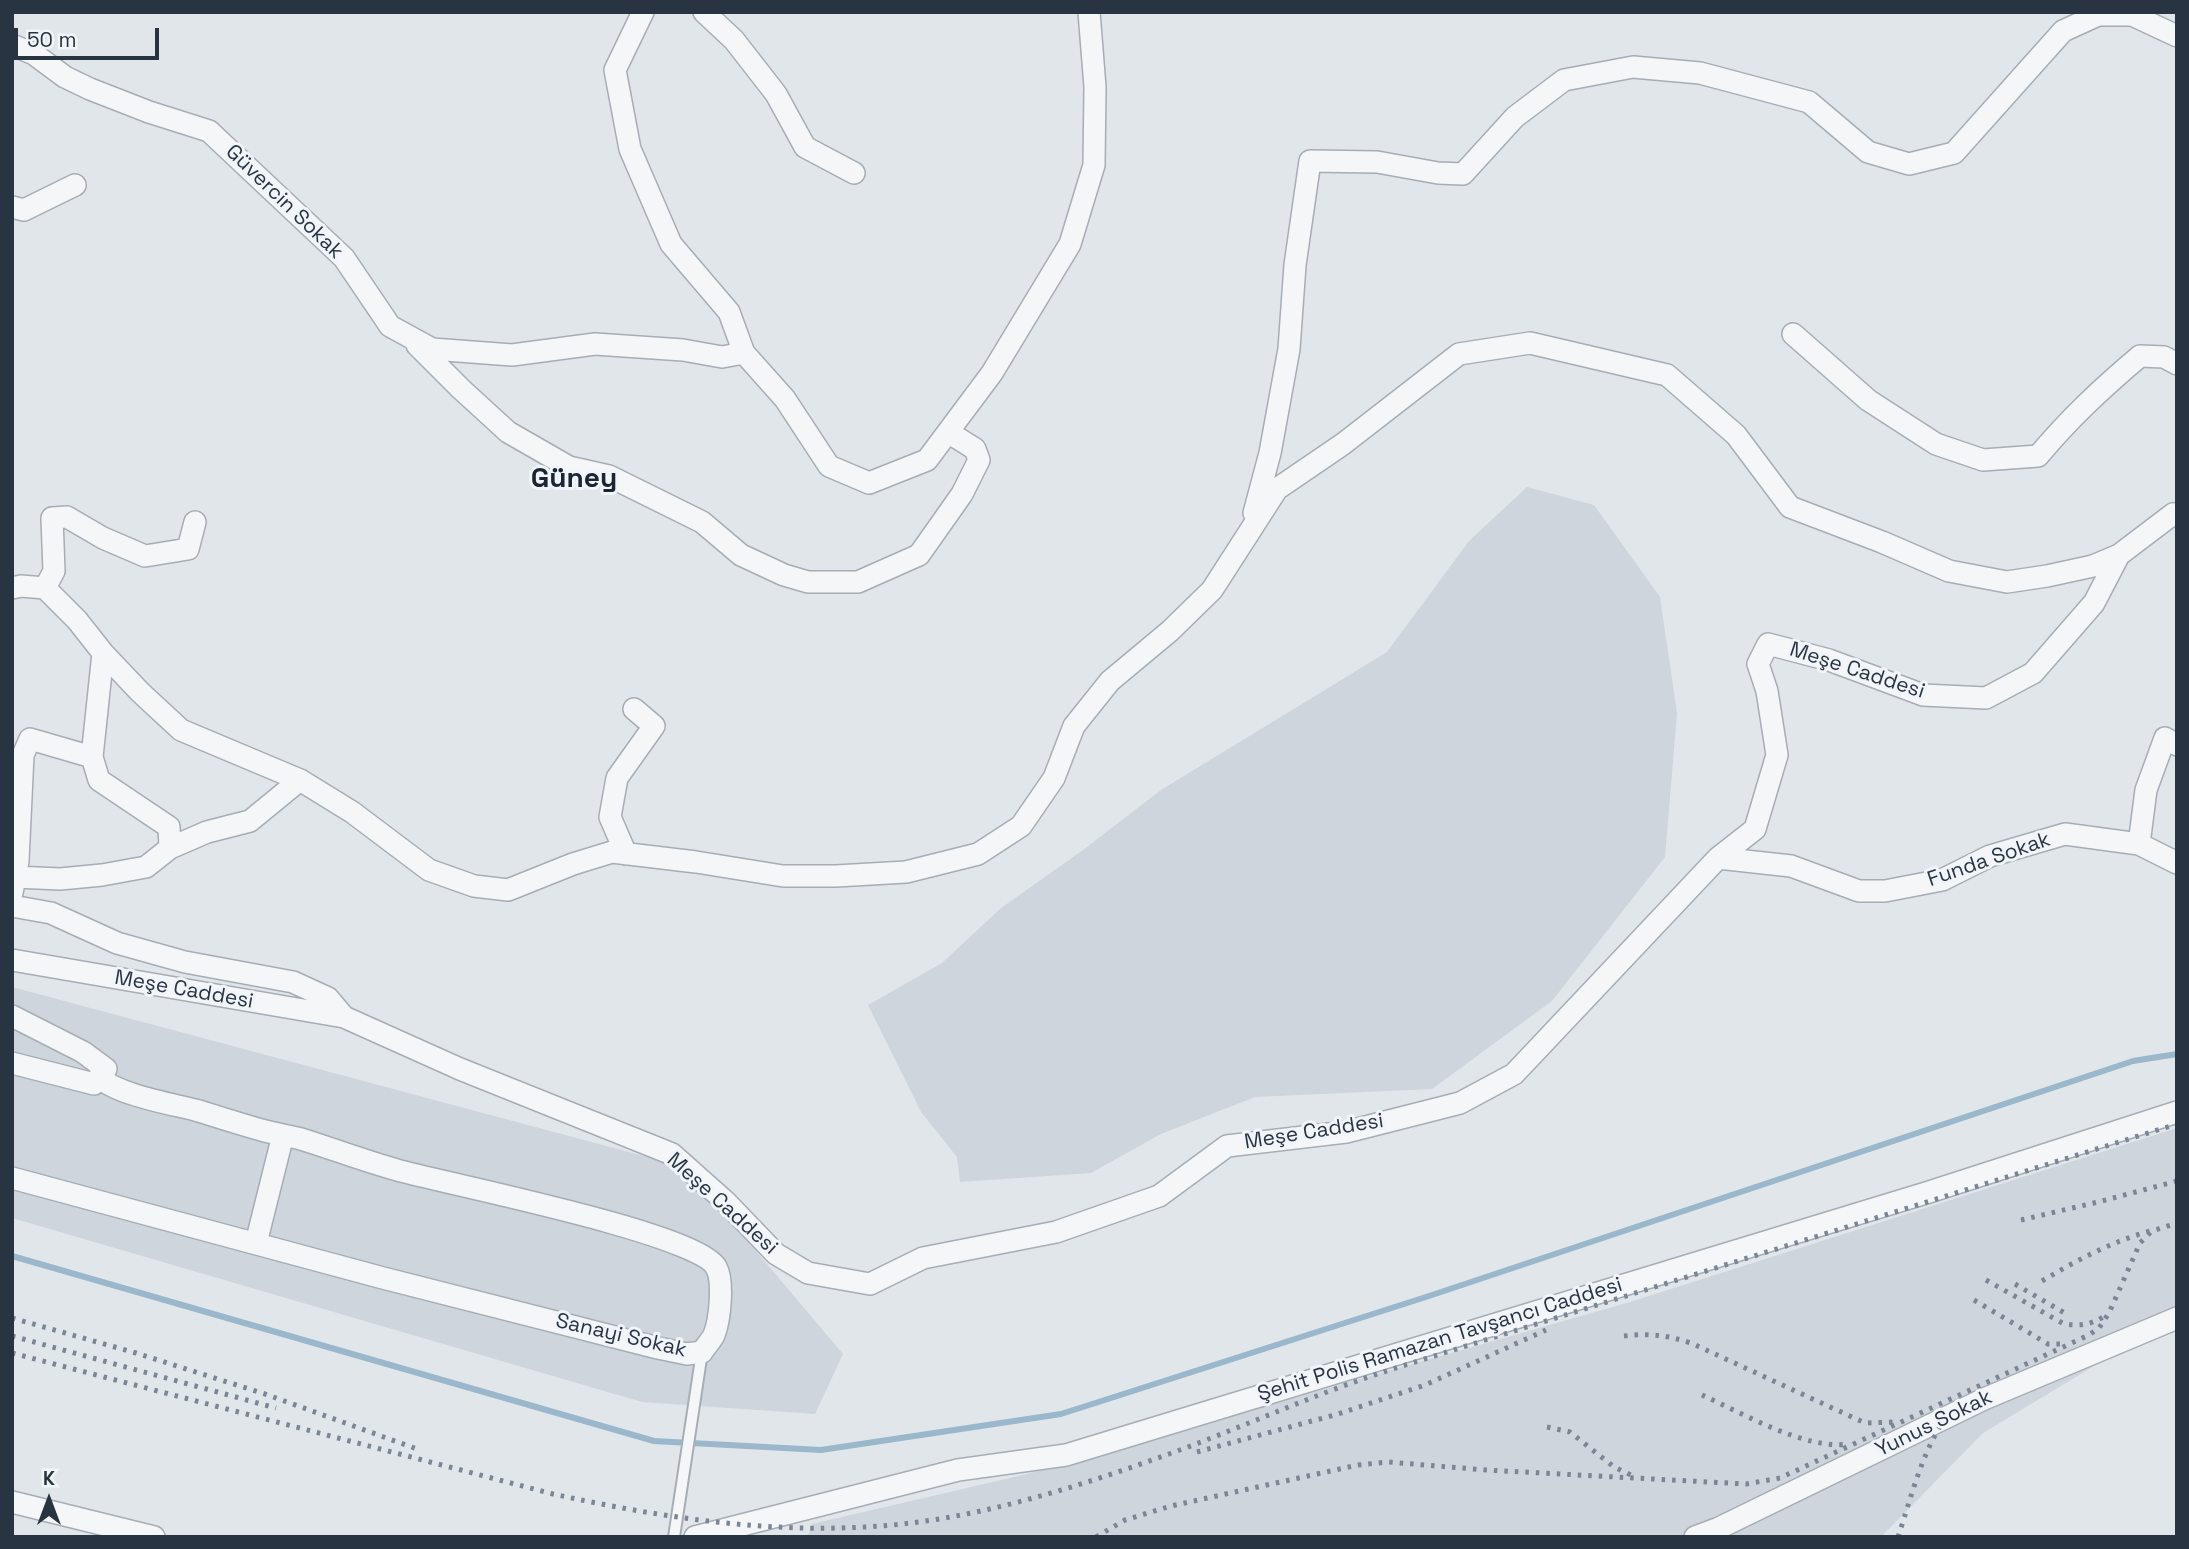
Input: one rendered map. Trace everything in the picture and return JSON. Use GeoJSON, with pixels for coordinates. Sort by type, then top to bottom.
{"type":"FeatureCollection","features":[{"type":"Feature","properties":{"kind":"street"},"geometry":{"type":"LineString","coordinates":[[643,12],[615,70],[630,149],[671,244],[729,312],[744,353],[785,399],[829,466],[869,483],[927,460],[992,373],[1070,244],[1094,165],[1094,87],[1089,12]]}},
{"type":"Feature","properties":{"kind":"street"},"geometry":{"type":"LineString","coordinates":[[704,12],[734,40],[776,94],[805,147],[854,173]]}},
{"type":"Feature","properties":{"kind":"street"},"geometry":{"type":"LineString","coordinates":[[1249,532],[1270,453],[1289,349],[1295,265],[1310,161],[1377,162],[1438,173],[1463,174],[1515,117],[1564,80],[1633,67],[1700,73],[1809,102],[1868,152],[1909,164],[1954,153],[2063,30],[2098,15],[2132,15],[2177,36]]}},
{"type":"Feature","properties":{"kind":"street","name":"Güvercin Sokak"},"geometry":{"type":"LineString","coordinates":[[12,44],[34,54],[65,77],[90,89],[209,131],[344,258],[390,326],[432,349],[512,355],[595,344],[722,357],[744,353]]}},
{"type":"Feature","properties":{"kind":"street"},"geometry":{"type":"LineString","coordinates":[[12,208],[24,210],[75,186]]}},
{"type":"Feature","properties":{"kind":"street"},"geometry":{"type":"LineString","coordinates":[[1793,334],[1868,400],[1936,443],[1983,460],[2038,456],[2069,420],[2140,356],[2164,357],[2177,364]]}},
{"type":"Feature","properties":{"kind":"street"},"geometry":{"type":"LineString","coordinates":[[408,336],[508,432],[569,467],[609,476],[702,522],[741,555],[784,575],[808,582],[858,582],[919,555],[962,494],[979,460],[975,449],[948,432]]}},
{"type":"Feature","properties":{"kind":"street"},"geometry":{"type":"LineString","coordinates":[[12,588],[45,588],[140,692],[181,730],[300,780],[352,812],[429,870],[474,886],[508,890],[573,864],[612,852],[783,876],[906,872],[978,854],[1021,826],[1054,778],[1074,726],[1110,681],[1170,631],[1212,590],[1276,489],[1343,444],[1459,354],[1530,343],[1667,375],[1736,435],[1790,507],[1949,571],[2007,582],[2092,566],[2119,555]]}},
{"type":"Feature","properties":{"kind":"street","name":"Meşe Caddesi"},"geometry":{"type":"LineString","coordinates":[[12,960],[344,1017],[460,1069],[672,1154],[726,1202],[776,1254],[808,1273],[870,1284],[923,1258],[1056,1232],[1159,1196],[1227,1146],[1346,1132],[1460,1102],[1514,1074],[1718,858],[1755,829],[1777,755],[1767,691],[1758,664],[1768,644],[1829,660],[1923,695],[1986,698],[2033,673],[2094,603],[2119,555],[2173,514],[2177,516]]}},
{"type":"Feature","properties":{"kind":"street"},"geometry":{"type":"LineString","coordinates":[[45,588],[54,571],[52,518],[67,517],[103,538],[145,556],[188,549],[195,522]]}},
{"type":"Feature","properties":{"kind":"street"},"geometry":{"type":"LineString","coordinates":[[103,653],[92,757],[99,780],[169,827],[170,848]]}},
{"type":"Feature","properties":{"kind":"street"},"geometry":{"type":"LineString","coordinates":[[626,854],[610,817],[617,778],[654,726],[634,709]]}},
{"type":"Feature","properties":{"kind":"street"},"geometry":{"type":"LineString","coordinates":[[2139,844],[2146,790],[2165,737],[2177,745]]}},
{"type":"Feature","properties":{"kind":"street"},"geometry":{"type":"LineString","coordinates":[[92,757],[30,739],[23,755],[18,861],[14,885],[146,867],[170,848],[207,832],[250,821],[300,780]]}},
{"type":"Feature","properties":{"kind":"street","name":"Funda Sokak"},"geometry":{"type":"LineString","coordinates":[[1718,858],[1791,866],[1859,891],[1885,891],[1942,880],[1990,856],[2066,834],[2139,844],[2177,863]]}},
{"type":"Feature","properties":{"kind":"street"},"geometry":{"type":"LineString","coordinates":[[12,906],[51,913],[117,943],[173,959],[293,982],[328,998],[344,1017]]}},
{"type":"Feature","properties":{"kind":"street"},"geometry":{"type":"LineString","coordinates":[[12,1016],[83,1052],[106,1069],[99,1077]]}},
{"type":"Feature","properties":{"kind":"street","name":"Sanayi Sokak"},"geometry":{"type":"LineString","coordinates":[[12,1063],[94,1084],[99,1077],[105,1083],[144,1097],[397,1170],[566,1209],[661,1239],[703,1255],[715,1266],[720,1282],[720,1304],[714,1334],[702,1352],[687,1354],[383,1278],[12,1178]]}},
{"type":"Feature","properties":{"kind":"street","name":"Şehit Polis Ramazan Tavşancı Caddesi"},"geometry":{"type":"LineString","coordinates":[[695,1537],[958,1470],[1066,1455],[1926,1193],[2177,1112]]}},
{"type":"Feature","properties":{"kind":"street"},"geometry":{"type":"LineString","coordinates":[[256,1243],[283,1135]]}},
{"type":"Feature","properties":{"kind":"street","name":"Yunus Sokak"},"geometry":{"type":"LineString","coordinates":[[1695,1537],[1719,1528],[1984,1399],[2177,1318]]}},
{"type":"Feature","properties":{"kind":"street"},"geometry":{"type":"LineString","coordinates":[[12,1502],[155,1537]]}},
{"type":"Feature","properties":{"kind":"lane"},"geometry":{"type":"LineString","coordinates":[[674,1537],[702,1352]]}},
{"type":"Feature","properties":{"kind":"shaded area"},"geometry":{"type":"Polygon","coordinates":[[[1527,487],[1594,505],[1660,597],[1677,713],[1665,857],[1552,1001],[1432,1089],[1255,1097],[1161,1134],[1091,1173],[960,1182],[957,1157],[921,1112],[868,1005],[942,963],[1001,908],[1161,790],[1387,652],[1469,541],[1527,487]]]}},
{"type":"Feature","properties":{"kind":"shaded area"},"geometry":{"type":"Polygon","coordinates":[[[12,987],[685,1167],[843,1354],[815,1414],[642,1402],[12,1218],[12,987]]]}},
{"type":"Feature","properties":{"kind":"shaded area"},"geometry":{"type":"Polygon","coordinates":[[[2177,1128],[2177,1316],[1983,1433],[1881,1537],[808,1537],[812,1524],[1027,1474],[1630,1302],[2177,1128]]]}},
{"type":"Feature","properties":{"kind":"waterway"},"geometry":{"type":"LineString","coordinates":[[12,1256],[654,1441],[821,1450],[1061,1414],[1429,1296],[2133,1061],[2177,1054]]}},
{"type":"Feature","properties":{"kind":"railway"},"geometry":{"type":"LineString","coordinates":[[12,1353],[591,1502],[669,1516],[747,1525],[826,1528],[904,1524],[981,1511],[1057,1491],[1169,1454],[1370,1376],[2177,1124]]}},
{"type":"Feature","properties":{"kind":"railway"},"geometry":{"type":"LineString","coordinates":[[2021,1220],[2177,1181]]}},
{"type":"Feature","properties":{"kind":"railway"},"geometry":{"type":"LineString","coordinates":[[1096,1537],[1125,1520],[1171,1506],[1358,1465],[1388,1462],[1746,1484],[1780,1478],[2089,1335],[2099,1328],[2109,1313],[2140,1243],[2152,1231],[2177,1223]]}},
{"type":"Feature","properties":{"kind":"railway"},"geometry":{"type":"LineString","coordinates":[[2042,1281],[2094,1252],[2150,1231]]}},
{"type":"Feature","properties":{"kind":"railway"},"geometry":{"type":"LineString","coordinates":[[1986,1280],[2064,1324],[2084,1324],[2103,1317]]}},
{"type":"Feature","properties":{"kind":"railway"},"geometry":{"type":"LineString","coordinates":[[2015,1284],[2068,1315]]}},
{"type":"Feature","properties":{"kind":"railway"},"geometry":{"type":"LineString","coordinates":[[1974,1300],[2048,1344],[2066,1344]]}},
{"type":"Feature","properties":{"kind":"railway"},"geometry":{"type":"LineString","coordinates":[[12,1318],[136,1353],[265,1394],[417,1449]]}},
{"type":"Feature","properties":{"kind":"railway"},"geometry":{"type":"LineString","coordinates":[[1197,1452],[1338,1414],[1425,1385],[1546,1330]]}},
{"type":"Feature","properties":{"kind":"railway"},"geometry":{"type":"LineString","coordinates":[[1624,1336],[1658,1335],[1691,1343],[1865,1423],[1895,1422]]}},
{"type":"Feature","properties":{"kind":"railway"},"geometry":{"type":"LineString","coordinates":[[12,1336],[276,1408]]}},
{"type":"Feature","properties":{"kind":"railway"},"geometry":{"type":"LineString","coordinates":[[1702,1395],[1793,1436],[1831,1444],[1848,1444]]}},
{"type":"Feature","properties":{"kind":"railway"},"geometry":{"type":"LineString","coordinates":[[1898,1537],[1931,1443],[1952,1410],[1965,1398]]}},
{"type":"Feature","properties":{"kind":"railway"},"geometry":{"type":"LineString","coordinates":[[1547,1427],[1570,1432],[1614,1467],[1631,1475]]}},
{"type":"Feature","properties":{"kind":"district","name":"Güney"},"geometry":{"type":"Point","coordinates":[574,479]}}]}
